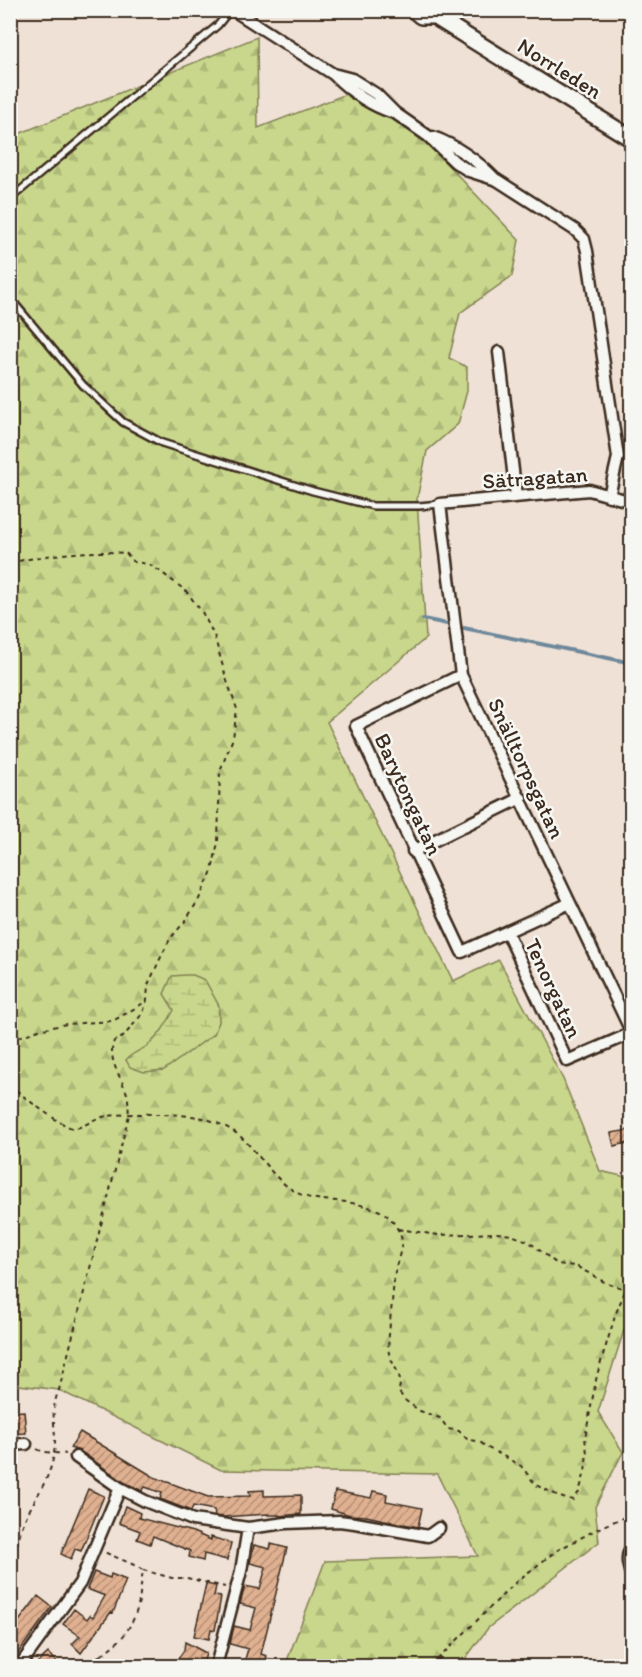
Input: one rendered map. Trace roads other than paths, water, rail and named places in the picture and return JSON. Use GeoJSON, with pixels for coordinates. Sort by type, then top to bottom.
{"type":"FeatureCollection","features":[{"type":"Feature","properties":{"kind":"main road","name":"Norrleden"},"geometry":{"type":"LineString","coordinates":[[414,10],[421,16],[432,13],[632,139]]}},
{"type":"Feature","properties":{"kind":"street"},"geometry":{"type":"LineString","coordinates":[[231,10],[333,74],[361,84],[376,94],[395,113],[484,168],[497,180],[575,230],[584,239],[618,457],[609,496]]}},
{"type":"Feature","properties":{"kind":"street"},"geometry":{"type":"LineString","coordinates":[[499,352],[516,496]]}},
{"type":"Feature","properties":{"kind":"street","name":"Sätragatan"},"geometry":{"type":"LineString","coordinates":[[440,504],[589,490],[632,502]]}},
{"type":"Feature","properties":{"kind":"street","name":"Snälltorpsgatan"},"geometry":{"type":"LineString","coordinates":[[440,504],[461,675],[632,1033]]}},
{"type":"Feature","properties":{"kind":"street","name":"Barytongatan"},"geometry":{"type":"LineString","coordinates":[[461,675],[356,726],[462,952]]}},
{"type":"Feature","properties":{"kind":"street"},"geometry":{"type":"LineString","coordinates":[[413,850],[521,798]]}},
{"type":"Feature","properties":{"kind":"street","name":"Tenorgatan"},"geometry":{"type":"LineString","coordinates":[[462,952],[570,903]]}},
{"type":"Feature","properties":{"kind":"street","name":"Tenorgatan"},"geometry":{"type":"LineString","coordinates":[[507,932],[567,1061],[632,1033]]}},
{"type":"Feature","properties":{"kind":"street"},"geometry":{"type":"LineString","coordinates":[[10,1445],[26,1444]]}},
{"type":"Feature","properties":{"kind":"street"},"geometry":{"type":"LineString","coordinates":[[76,1457],[120,1488],[144,1501],[193,1520],[248,1528],[286,1523],[339,1521],[428,1536],[439,1528]]}},
{"type":"Feature","properties":{"kind":"street"},"geometry":{"type":"LineString","coordinates":[[24,1666],[21,1664],[80,1583],[120,1488]]}},
{"type":"Feature","properties":{"kind":"street"},"geometry":{"type":"LineString","coordinates":[[216,1666],[236,1589],[248,1528]]}},
{"type":"Feature","properties":{"kind":"lane"},"geometry":{"type":"LineString","coordinates":[[10,199],[218,25],[231,10]]}},
{"type":"Feature","properties":{"kind":"lane"},"geometry":{"type":"LineString","coordinates":[[10,298],[83,385],[123,422],[162,443],[313,491],[374,506],[440,504]]}},
{"type":"Feature","properties":{"kind":"lane"},"geometry":{"type":"LineString","coordinates":[[632,1543],[628,1547],[625,1563],[632,1584]]}},
{"type":"Feature","properties":{"kind":"waterway"},"geometry":{"type":"LineString","coordinates":[[423,619],[452,625]]}},
{"type":"Feature","properties":{"kind":"waterway"},"geometry":{"type":"LineString","coordinates":[[464,628],[632,663]]}}]}
